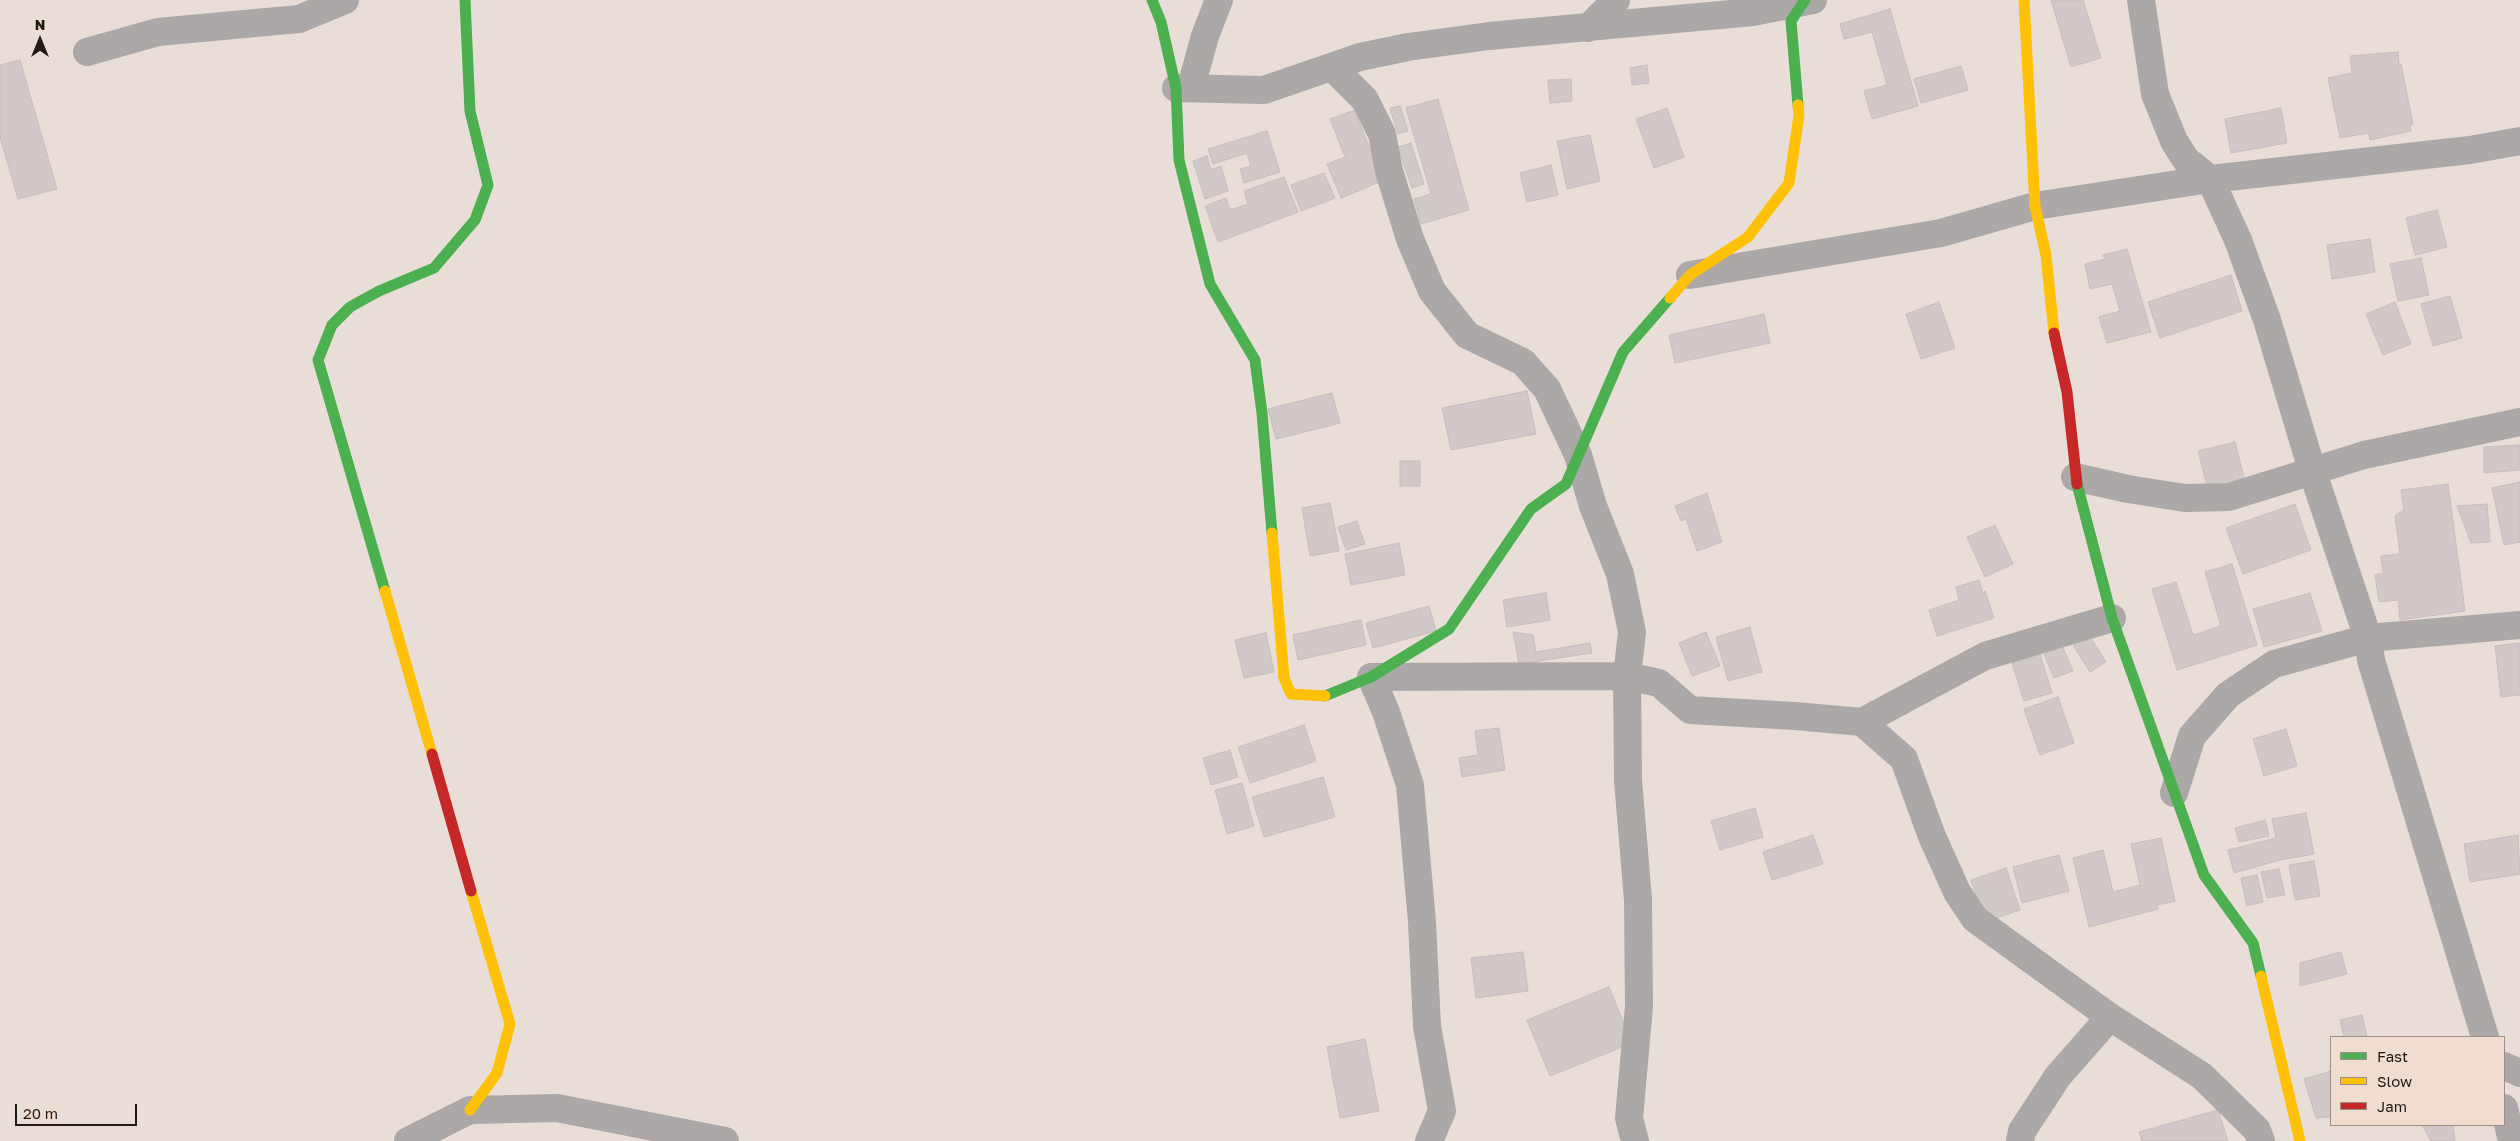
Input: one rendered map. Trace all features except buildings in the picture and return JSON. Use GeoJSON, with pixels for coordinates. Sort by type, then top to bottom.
{"type":"FeatureCollection","features":[{"type":"Feature","properties":{"kind":"street"},"geometry":{"type":"LineString","coordinates":[[87,52],[158,32],[298,19],[345,0]]}},
{"type":"Feature","properties":{"kind":"street"},"geometry":{"type":"LineString","coordinates":[[464,0],[470,111],[488,185],[475,220],[434,268],[379,291],[350,307],[332,325],[318,360],[510,1024],[497,1073],[470,1110]]}},
{"type":"Feature","properties":{"kind":"street"},"geometry":{"type":"LineString","coordinates":[[1146,0],[1156,11],[1184,87]]}},
{"type":"Feature","properties":{"kind":"street"},"geometry":{"type":"LineString","coordinates":[[1219,0],[1184,87],[1179,160],[1210,284],[1255,360],[1262,413],[1284,678],[1291,694],[1322,697],[1371,677],[1449,629],[1531,509],[1566,484],[1623,352],[1690,275],[1748,237],[1789,183],[1799,115],[1791,21],[1808,1]]}},
{"type":"Feature","properties":{"kind":"street"},"geometry":{"type":"LineString","coordinates":[[1588,28],[1616,0]]}},
{"type":"Feature","properties":{"kind":"street"},"geometry":{"type":"LineString","coordinates":[[2024,0],[2035,206],[2046,255],[2051,319],[2067,392],[2076,477],[2112,618],[2204,875],[2253,943],[2300,1141]]}},
{"type":"Feature","properties":{"kind":"street"},"geometry":{"type":"LineString","coordinates":[[2141,0],[2155,94],[2174,142],[2186,160],[2210,179],[2238,240],[2267,320],[2312,470],[2368,638],[2372,660],[2484,1036]]}},
{"type":"Feature","properties":{"kind":"street"},"geometry":{"type":"LineString","coordinates":[[1184,87],[1264,90],[1360,57],[1408,47],[1489,36],[1753,12],[1808,1]]}},
{"type":"Feature","properties":{"kind":"street"},"geometry":{"type":"LineString","coordinates":[[1332,67],[1365,100],[1382,134],[1389,171],[1410,239],[1432,291],[1468,335],[1523,362],[1547,389],[1578,455],[1593,506],[1620,574],[1632,632],[1627,676],[1628,780],[1638,900],[1639,1006],[1629,1118],[1635,1141]]}},
{"type":"Feature","properties":{"kind":"street"},"geometry":{"type":"LineString","coordinates":[[1690,275],[1941,232],[2035,206],[2210,179],[2470,150],[2520,141]]}},
{"type":"Feature","properties":{"kind":"street"},"geometry":{"type":"LineString","coordinates":[[2076,477],[2128,489],[2185,498],[2230,497],[2364,455],[2520,422]]}},
{"type":"Feature","properties":{"kind":"street"},"geometry":{"type":"LineString","coordinates":[[1371,677],[1627,676],[1659,683],[1690,710],[1862,722],[1985,656],[2112,618]]}},
{"type":"Feature","properties":{"kind":"street"},"geometry":{"type":"LineString","coordinates":[[2174,793],[2192,736],[2228,695],[2274,664],[2368,638],[2520,624]]}},
{"type":"Feature","properties":{"kind":"street"},"geometry":{"type":"LineString","coordinates":[[1371,677],[1386,712],[1410,785],[1422,922],[1427,1026],[1442,1111],[1429,1141]]}},
{"type":"Feature","properties":{"kind":"street"},"geometry":{"type":"LineString","coordinates":[[1862,722],[1904,759],[1931,834],[1957,892],[1975,919],[2110,1017],[2202,1076],[2257,1130],[2261,1141]]}},
{"type":"Feature","properties":{"kind":"street"},"geometry":{"type":"LineString","coordinates":[[2020,1141],[2022,1131],[2058,1076],[2110,1017]]}},
{"type":"Feature","properties":{"kind":"street"},"geometry":{"type":"LineString","coordinates":[[2505,1066],[2520,1073]]}},
{"type":"Feature","properties":{"kind":"street"},"geometry":{"type":"LineString","coordinates":[[408,1141],[470,1110],[557,1108],[725,1141]]}},
{"type":"Feature","properties":{"kind":"street"},"geometry":{"type":"LineString","coordinates":[[2505,1112],[2512,1141]]}},
{"type":"Feature","properties":{"kind":"traffic: fast"},"geometry":{"type":"LineString","coordinates":[[385,591],[318,360],[332,325],[350,307],[379,291],[434,268],[475,220],[488,185],[470,111],[465,0]]}},
{"type":"Feature","properties":{"kind":"traffic: fast"},"geometry":{"type":"LineString","coordinates":[[1152,0],[1161,22],[1176,88],[1179,160],[1210,284],[1255,360],[1262,413],[1272,533]]}},
{"type":"Feature","properties":{"kind":"traffic: fast"},"geometry":{"type":"LineString","coordinates":[[1798,105],[1791,21],[1805,0]]}},
{"type":"Feature","properties":{"kind":"traffic: fast"},"geometry":{"type":"LineString","coordinates":[[1325,696],[1371,677],[1449,629],[1531,509],[1566,484],[1623,352],[1670,298]]}},
{"type":"Feature","properties":{"kind":"traffic: fast"},"geometry":{"type":"LineString","coordinates":[[2077,484],[2112,618],[2204,875],[2253,943],[2261,976]]}},
{"type":"Feature","properties":{"kind":"traffic: slow"},"geometry":{"type":"LineString","coordinates":[[2024,0],[2035,206],[2046,255],[2054,333]]}},
{"type":"Feature","properties":{"kind":"traffic: slow"},"geometry":{"type":"LineString","coordinates":[[1670,298],[1690,275],[1748,237],[1789,183],[1799,115],[1798,105]]}},
{"type":"Feature","properties":{"kind":"traffic: slow"},"geometry":{"type":"LineString","coordinates":[[1272,533],[1284,678],[1291,694],[1325,696]]}},
{"type":"Feature","properties":{"kind":"traffic: slow"},"geometry":{"type":"LineString","coordinates":[[385,591],[432,754]]}},
{"type":"Feature","properties":{"kind":"traffic: slow"},"geometry":{"type":"LineString","coordinates":[[470,1110],[497,1073],[510,1024],[471,891]]}},
{"type":"Feature","properties":{"kind":"traffic: slow"},"geometry":{"type":"LineString","coordinates":[[2261,976],[2300,1141]]}},
{"type":"Feature","properties":{"kind":"traffic: jam"},"geometry":{"type":"LineString","coordinates":[[2054,333],[2067,392],[2077,484]]}},
{"type":"Feature","properties":{"kind":"traffic: jam"},"geometry":{"type":"LineString","coordinates":[[432,754],[471,891]]}}]}
